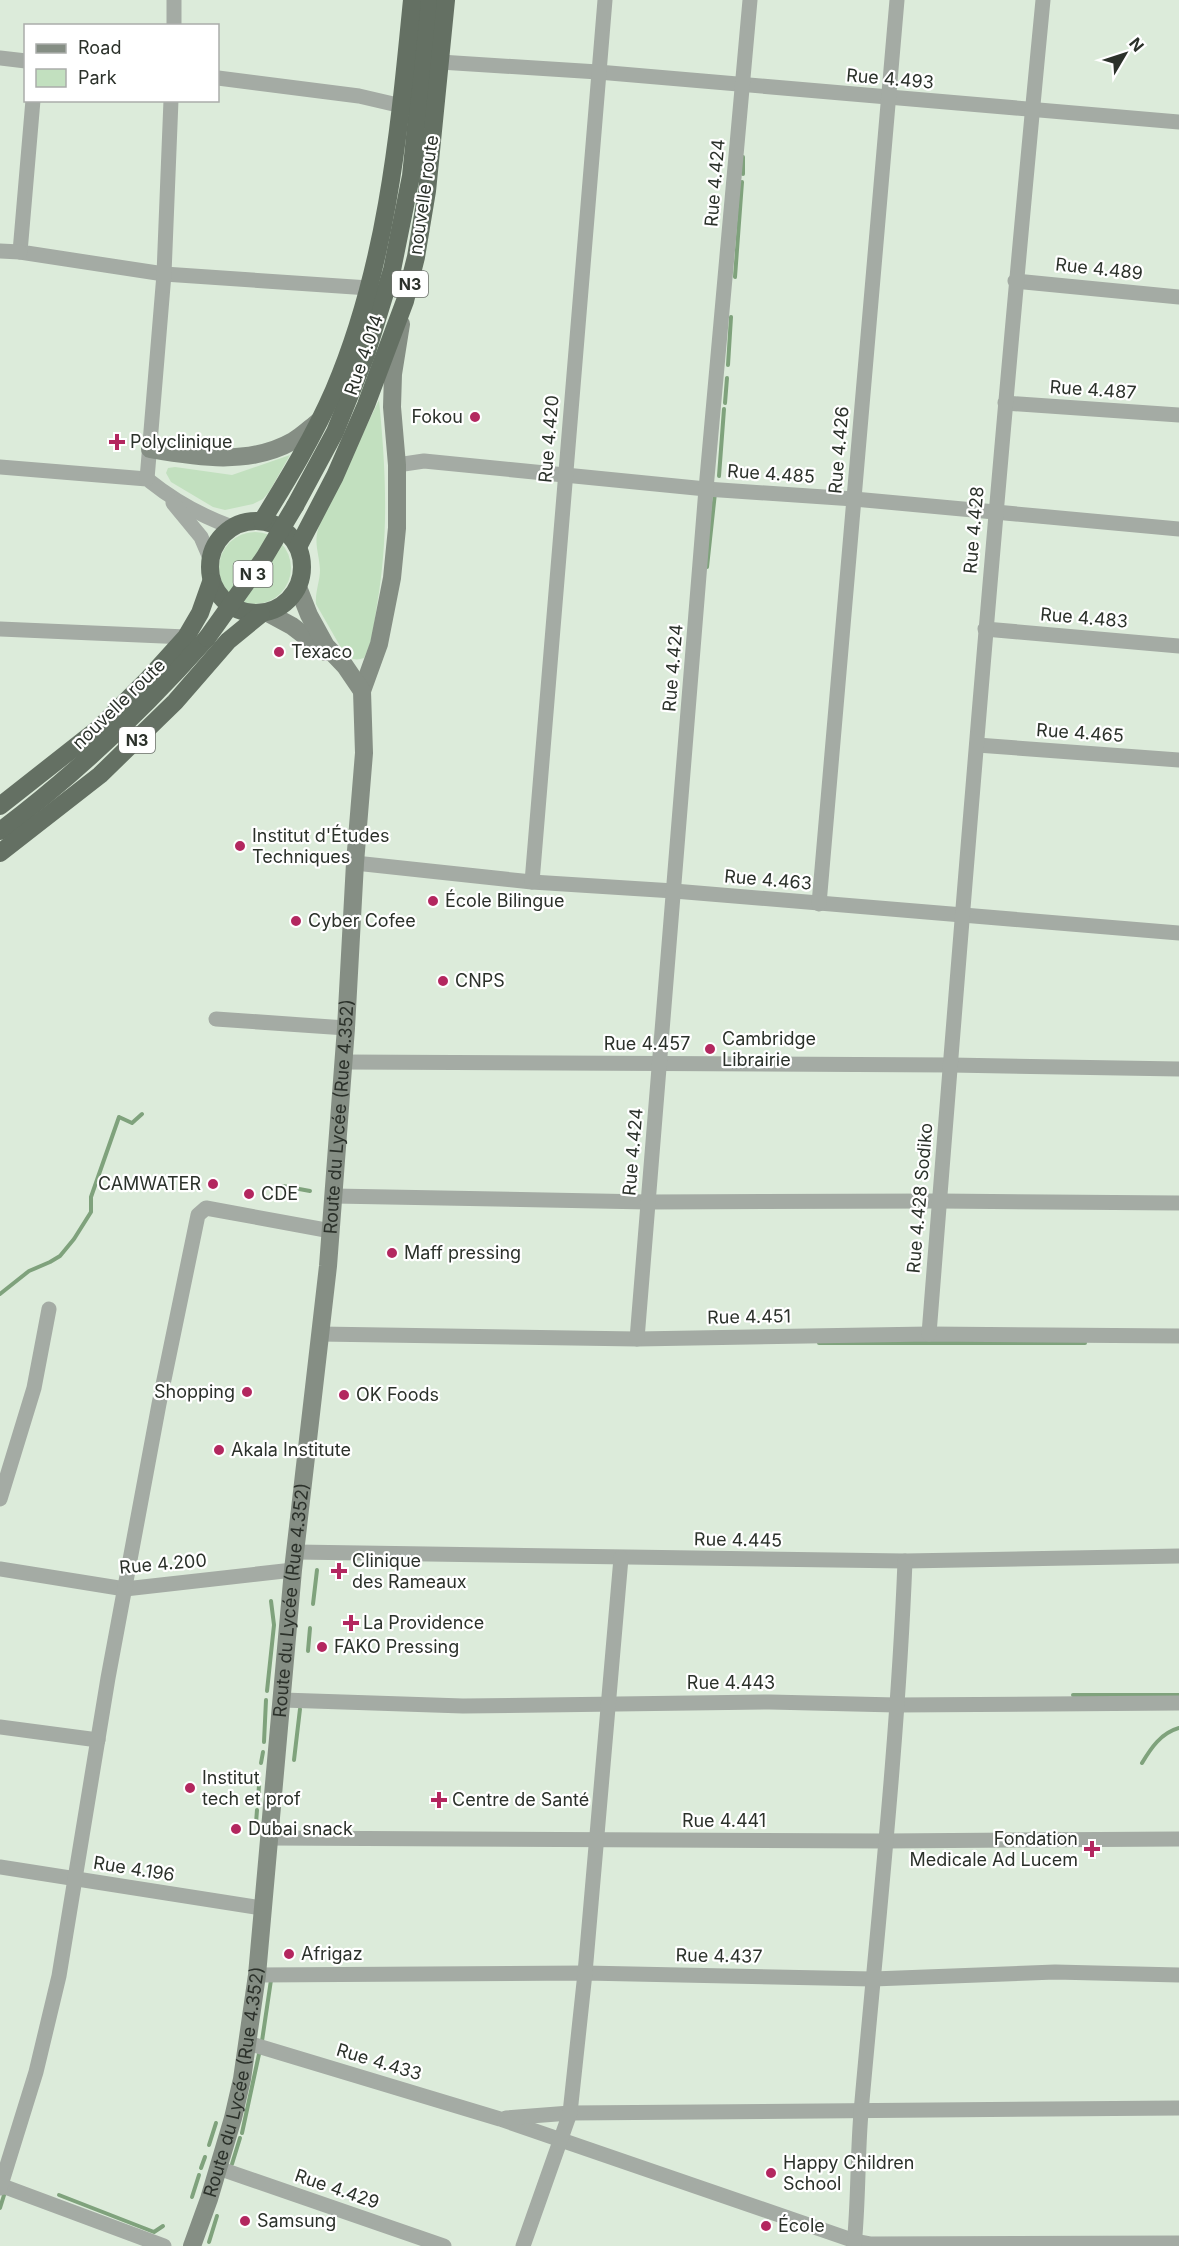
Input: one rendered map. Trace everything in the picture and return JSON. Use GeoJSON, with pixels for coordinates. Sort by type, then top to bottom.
{"type":"FeatureCollection","features":[{"type":"Feature","properties":{"kind":"highway","name":"nouvelle route"},"geometry":{"type":"LineString","coordinates":[[262,521],[298,463],[334,390],[369,288],[383,228],[402,106],[412,0]]}},
{"type":"Feature","properties":{"kind":"highway","name":"Rue 4.014"},"geometry":{"type":"LineString","coordinates":[[207,638],[264,558],[295,506],[335,432],[366,356],[392,270],[411,176],[429,0]]}},
{"type":"Feature","properties":{"kind":"highway","name":"nouvelle route"},"geometry":{"type":"LineString","coordinates":[[298,547],[335,476],[366,405],[405,301],[416,257],[427,191],[446,0]]}},
{"type":"Feature","properties":{"kind":"highway"},"geometry":{"type":"LineString","coordinates":[[262,521],[276,525],[289,534],[298,547],[302,560],[302,574],[291,599],[280,607],[265,613],[246,613],[231,607],[219,596],[211,582],[210,558],[214,546],[232,527],[246,522],[262,521]]}},
{"type":"Feature","properties":{"kind":"highway","name":"nouvelle route"},"geometry":{"type":"LineString","coordinates":[[0,806],[99,728],[148,679],[186,637],[200,613],[211,582]]}},
{"type":"Feature","properties":{"kind":"highway","name":"nouvelle route"},"geometry":{"type":"LineString","coordinates":[[0,854],[100,775],[175,702],[228,641],[265,613]]}},
{"type":"Feature","properties":{"kind":"highway","name":"nouvelle route"},"geometry":{"type":"LineString","coordinates":[[0,831],[78,770],[129,721],[207,638]]}},
{"type":"Feature","properties":{"kind":"main road"},"geometry":{"type":"LineString","coordinates":[[362,691],[379,644],[392,578],[397,528],[397,465],[392,396],[405,301]]}},
{"type":"Feature","properties":{"kind":"main road"},"geometry":{"type":"LineString","coordinates":[[150,449],[198,457],[232,458],[252,455],[277,449],[294,441],[319,421]]}},
{"type":"Feature","properties":{"kind":"main road"},"geometry":{"type":"LineString","coordinates":[[298,587],[309,615],[326,646],[345,666],[362,691]]}},
{"type":"Feature","properties":{"kind":"main road"},"geometry":{"type":"LineString","coordinates":[[265,613],[292,626],[345,666]]}},
{"type":"Feature","properties":{"kind":"main road","name":"Route du Lycée (Rue 4.352)"},"geometry":{"type":"LineString","coordinates":[[192,2246],[209,2199],[233,2118],[248,2043],[257,1975],[295,1561],[334,1196],[364,753],[362,691]]}},
{"type":"Feature","properties":{"kind":"street"},"geometry":{"type":"LineString","coordinates":[[174,0],[174,24]]}},
{"type":"Feature","properties":{"kind":"street","name":"Rue 4.420"},"geometry":{"type":"LineString","coordinates":[[532,882],[605,0]]}},
{"type":"Feature","properties":{"kind":"street","name":"Rue 4.424"},"geometry":{"type":"LineString","coordinates":[[637,1338],[706,489],[750,0]]}},
{"type":"Feature","properties":{"kind":"street","name":"Rue 4.426"},"geometry":{"type":"LineString","coordinates":[[819,904],[897,0]]}},
{"type":"Feature","properties":{"kind":"street","name":"Rue 4.428"},"geometry":{"type":"LineString","coordinates":[[951,1065],[961,916],[978,745],[985,629],[1015,281],[1043,0]]}},
{"type":"Feature","properties":{"kind":"street"},"geometry":{"type":"LineString","coordinates":[[0,58],[24,61]]}},
{"type":"Feature","properties":{"kind":"street","name":"Rue 4.493"},"geometry":{"type":"LineString","coordinates":[[440,62],[598,72],[1179,122]]}},
{"type":"Feature","properties":{"kind":"street"},"geometry":{"type":"LineString","coordinates":[[219,78],[359,96],[402,106]]}},
{"type":"Feature","properties":{"kind":"street"},"geometry":{"type":"LineString","coordinates":[[20,252],[33,102]]}},
{"type":"Feature","properties":{"kind":"street"},"geometry":{"type":"LineString","coordinates":[[147,479],[164,274],[171,102]]}},
{"type":"Feature","properties":{"kind":"street"},"geometry":{"type":"LineString","coordinates":[[0,251],[164,274],[369,288]]}},
{"type":"Feature","properties":{"kind":"street","name":"Rue 4.489"},"geometry":{"type":"LineString","coordinates":[[1015,281],[1179,297]]}},
{"type":"Feature","properties":{"kind":"street","name":"Rue 4.487"},"geometry":{"type":"LineString","coordinates":[[1005,404],[1179,415]]}},
{"type":"Feature","properties":{"kind":"street","name":"Rue 4.485"},"geometry":{"type":"LineString","coordinates":[[397,465],[424,461],[706,489],[854,499],[1179,529]]}},
{"type":"Feature","properties":{"kind":"street"},"geometry":{"type":"LineString","coordinates":[[0,467],[147,479],[166,494],[212,520],[232,527]]}},
{"type":"Feature","properties":{"kind":"street"},"geometry":{"type":"LineString","coordinates":[[166,494],[201,537],[210,558]]}},
{"type":"Feature","properties":{"kind":"street"},"geometry":{"type":"LineString","coordinates":[[0,629],[186,637]]}},
{"type":"Feature","properties":{"kind":"street","name":"Rue 4.483"},"geometry":{"type":"LineString","coordinates":[[985,629],[1179,645]]}},
{"type":"Feature","properties":{"kind":"street","name":"Rue 4.465"},"geometry":{"type":"LineString","coordinates":[[978,745],[1179,760]]}},
{"type":"Feature","properties":{"kind":"street","name":"Rue 4.463"},"geometry":{"type":"LineString","coordinates":[[355,863],[532,882],[674,891],[1179,933]]}},
{"type":"Feature","properties":{"kind":"street"},"geometry":{"type":"LineString","coordinates":[[216,1019],[346,1028]]}},
{"type":"Feature","properties":{"kind":"street","name":"Rue 4.457"},"geometry":{"type":"LineString","coordinates":[[344,1062],[951,1065],[1179,1070]]}},
{"type":"Feature","properties":{"kind":"street","name":"Rue 4.428 Sodiko"},"geometry":{"type":"LineString","coordinates":[[929,1334],[951,1065]]}},
{"type":"Feature","properties":{"kind":"street"},"geometry":{"type":"LineString","coordinates":[[334,1196],[648,1202],[1179,1203]]}},
{"type":"Feature","properties":{"kind":"street"},"geometry":{"type":"LineString","coordinates":[[164,2246],[0,2186],[36,2072],[59,1976],[98,1740],[159,1404],[200,1211],[206,1208],[331,1231]]}},
{"type":"Feature","properties":{"kind":"street"},"geometry":{"type":"LineString","coordinates":[[0,1499],[32,1396],[49,1309]]}},
{"type":"Feature","properties":{"kind":"street","name":"Rue 4.451"},"geometry":{"type":"LineString","coordinates":[[321,1334],[637,1338],[929,1334],[1179,1336]]}},
{"type":"Feature","properties":{"kind":"street","name":"Rue 4.445"},"geometry":{"type":"LineString","coordinates":[[295,1561],[621,1558],[905,1561],[1179,1556]]}},
{"type":"Feature","properties":{"kind":"street"},"geometry":{"type":"LineString","coordinates":[[523,2246],[570,2113],[585,1973],[621,1558]]}},
{"type":"Feature","properties":{"kind":"street","name":"Rue 4.200"},"geometry":{"type":"LineString","coordinates":[[0,1569],[125,1590],[295,1561]]}},
{"type":"Feature","properties":{"kind":"street"},"geometry":{"type":"LineString","coordinates":[[854,2244],[861,2109],[896,1704],[905,1561]]}},
{"type":"Feature","properties":{"kind":"street","name":"Rue 4.443"},"geometry":{"type":"LineString","coordinates":[[283,1700],[463,1706],[770,1702],[1179,1704]]}},
{"type":"Feature","properties":{"kind":"street"},"geometry":{"type":"LineString","coordinates":[[0,1727],[98,1740]]}},
{"type":"Feature","properties":{"kind":"street","name":"Rue 4.441"},"geometry":{"type":"LineString","coordinates":[[269,1838],[885,1841],[1179,1839]]}},
{"type":"Feature","properties":{"kind":"street","name":"Rue 4.196"},"geometry":{"type":"LineString","coordinates":[[0,1867],[262,1908]]}},
{"type":"Feature","properties":{"kind":"street","name":"Rue 4.437"},"geometry":{"type":"LineString","coordinates":[[257,1975],[585,1973],[873,1979],[1055,1972],[1179,1975]]}},
{"type":"Feature","properties":{"kind":"street","name":"Rue 4.433"},"geometry":{"type":"LineString","coordinates":[[248,2043],[500,2119],[854,2244],[1179,2243]]}},
{"type":"Feature","properties":{"kind":"street"},"geometry":{"type":"LineString","coordinates":[[500,2119],[570,2113],[1179,2108]]}},
{"type":"Feature","properties":{"kind":"street","name":"Rue 4.429"},"geometry":{"type":"LineString","coordinates":[[218,2168],[444,2246]]}},
{"type":"Feature","properties":{"kind":"green space"},"geometry":{"type":"Polygon","coordinates":[[[379,400],[385,477],[385,528],[381,579],[367,652],[364,658],[356,659],[344,653],[316,604],[320,570],[317,535],[321,521],[379,400]]]}},
{"type":"Feature","properties":{"kind":"green space"},"geometry":{"type":"Polygon","coordinates":[[[290,455],[263,499],[253,504],[225,510],[213,507],[171,482],[166,473],[168,468],[175,467],[232,475],[290,455]]]}},
{"type":"Feature","properties":{"kind":"green space"},"geometry":{"type":"Polygon","coordinates":[[[262,532],[281,542],[289,554],[291,568],[289,582],[281,594],[269,602],[248,604],[229,594],[221,582],[219,561],[229,542],[241,534],[262,532]]]}},
{"type":"Feature","properties":{"kind":"waterway"},"geometry":{"type":"LineString","coordinates":[[743,157],[743,174]]}},
{"type":"Feature","properties":{"kind":"waterway"},"geometry":{"type":"LineString","coordinates":[[735,277],[742,182]]}},
{"type":"Feature","properties":{"kind":"waterway"},"geometry":{"type":"LineString","coordinates":[[728,365],[731,317]]}},
{"type":"Feature","properties":{"kind":"waterway"},"geometry":{"type":"LineString","coordinates":[[725,403],[727,378]]}},
{"type":"Feature","properties":{"kind":"waterway"},"geometry":{"type":"LineString","coordinates":[[719,476],[724,409]]}},
{"type":"Feature","properties":{"kind":"waterway"},"geometry":{"type":"LineString","coordinates":[[707,567],[715,493]]}},
{"type":"Feature","properties":{"kind":"waterway"},"geometry":{"type":"LineString","coordinates":[[0,1294],[29,1271],[60,1256],[74,1239],[91,1212],[91,1197],[119,1117],[132,1123],[142,1114]]}},
{"type":"Feature","properties":{"kind":"waterway"},"geometry":{"type":"LineString","coordinates":[[283,1186],[310,1191]]}},
{"type":"Feature","properties":{"kind":"waterway"},"geometry":{"type":"LineString","coordinates":[[819,1343],[1085,1343]]}},
{"type":"Feature","properties":{"kind":"waterway"},"geometry":{"type":"LineString","coordinates":[[313,1604],[317,1570]]}},
{"type":"Feature","properties":{"kind":"waterway"},"geometry":{"type":"LineString","coordinates":[[267,1691],[274,1625],[271,1601]]}},
{"type":"Feature","properties":{"kind":"waterway"},"geometry":{"type":"LineString","coordinates":[[308,1651],[310,1628]]}},
{"type":"Feature","properties":{"kind":"waterway"},"geometry":{"type":"LineString","coordinates":[[1073,1695],[1179,1695]]}},
{"type":"Feature","properties":{"kind":"waterway"},"geometry":{"type":"LineString","coordinates":[[264,1742],[266,1700]]}},
{"type":"Feature","properties":{"kind":"waterway"},"geometry":{"type":"LineString","coordinates":[[294,1760],[300,1709]]}},
{"type":"Feature","properties":{"kind":"waterway"},"geometry":{"type":"LineString","coordinates":[[1142,1763],[1162,1737],[1179,1728]]}},
{"type":"Feature","properties":{"kind":"waterway"},"geometry":{"type":"LineString","coordinates":[[261,1763],[263,1752]]}},
{"type":"Feature","properties":{"kind":"waterway"},"geometry":{"type":"LineString","coordinates":[[258,1800],[259,1785]]}},
{"type":"Feature","properties":{"kind":"waterway"},"geometry":{"type":"LineString","coordinates":[[256,1823],[257,1810]]}},
{"type":"Feature","properties":{"kind":"waterway"},"geometry":{"type":"LineString","coordinates":[[262,2041],[271,1980]]}},
{"type":"Feature","properties":{"kind":"waterway"},"geometry":{"type":"LineString","coordinates":[[242,2133],[259,2054]]}},
{"type":"Feature","properties":{"kind":"waterway"},"geometry":{"type":"LineString","coordinates":[[209,2145],[216,2123]]}},
{"type":"Feature","properties":{"kind":"waterway"},"geometry":{"type":"LineString","coordinates":[[232,2164],[240,2138]]}},
{"type":"Feature","properties":{"kind":"waterway"},"geometry":{"type":"LineString","coordinates":[[201,2168],[205,2157]]}},
{"type":"Feature","properties":{"kind":"waterway"},"geometry":{"type":"LineString","coordinates":[[192,2197],[199,2175]]}},
{"type":"Feature","properties":{"kind":"waterway"},"geometry":{"type":"LineString","coordinates":[[0,2208],[5,2192]]}},
{"type":"Feature","properties":{"kind":"waterway"},"geometry":{"type":"LineString","coordinates":[[59,2195],[154,2232],[163,2226]]}},
{"type":"Feature","properties":{"kind":"waterway"},"geometry":{"type":"LineString","coordinates":[[209,2242],[217,2216]]}},
{"type":"Feature","properties":{"kind":"place","name":"Fokou"},"geometry":{"type":"Point","coordinates":[475,417]}},
{"type":"Feature","properties":{"kind":"place","name":"Polyclinique"},"geometry":{"type":"Point","coordinates":[117,442]}},
{"type":"Feature","properties":{"kind":"place","name":"Texaco"},"geometry":{"type":"Point","coordinates":[279,652]}},
{"type":"Feature","properties":{"kind":"place","name":"Institut d'Études Techniques"},"geometry":{"type":"Point","coordinates":[240,846]}},
{"type":"Feature","properties":{"kind":"place","name":"École Bilingue"},"geometry":{"type":"Point","coordinates":[433,901]}},
{"type":"Feature","properties":{"kind":"place","name":"Cyber Cofee"},"geometry":{"type":"Point","coordinates":[296,921]}},
{"type":"Feature","properties":{"kind":"place","name":"CNPS"},"geometry":{"type":"Point","coordinates":[443,981]}},
{"type":"Feature","properties":{"kind":"place","name":"Cambridge Librairie"},"geometry":{"type":"Point","coordinates":[710,1049]}},
{"type":"Feature","properties":{"kind":"place","name":"CAMWATER"},"geometry":{"type":"Point","coordinates":[213,1184]}},
{"type":"Feature","properties":{"kind":"place","name":"CDE"},"geometry":{"type":"Point","coordinates":[249,1194]}},
{"type":"Feature","properties":{"kind":"place","name":"Maff pressing"},"geometry":{"type":"Point","coordinates":[392,1253]}},
{"type":"Feature","properties":{"kind":"place","name":"Shopping"},"geometry":{"type":"Point","coordinates":[247,1392]}},
{"type":"Feature","properties":{"kind":"place","name":"OK Foods"},"geometry":{"type":"Point","coordinates":[344,1395]}},
{"type":"Feature","properties":{"kind":"place","name":"Akala Institute"},"geometry":{"type":"Point","coordinates":[219,1450]}},
{"type":"Feature","properties":{"kind":"place","name":"Clinique des Rameaux"},"geometry":{"type":"Point","coordinates":[339,1571]}},
{"type":"Feature","properties":{"kind":"place","name":"La Providence"},"geometry":{"type":"Point","coordinates":[351,1623]}},
{"type":"Feature","properties":{"kind":"place","name":"FAKO Pressing"},"geometry":{"type":"Point","coordinates":[322,1647]}},
{"type":"Feature","properties":{"kind":"place","name":"Institut tech et prof"},"geometry":{"type":"Point","coordinates":[190,1788]}},
{"type":"Feature","properties":{"kind":"place","name":"Centre de Santé"},"geometry":{"type":"Point","coordinates":[439,1800]}},
{"type":"Feature","properties":{"kind":"place","name":"Dubai snack"},"geometry":{"type":"Point","coordinates":[236,1829]}},
{"type":"Feature","properties":{"kind":"place","name":"Fondation Medicale Ad Lucem"},"geometry":{"type":"Point","coordinates":[1092,1849]}},
{"type":"Feature","properties":{"kind":"place","name":"Afrigaz"},"geometry":{"type":"Point","coordinates":[289,1954]}},
{"type":"Feature","properties":{"kind":"place","name":"Happy Children School"},"geometry":{"type":"Point","coordinates":[771,2173]}},
{"type":"Feature","properties":{"kind":"place","name":"Samsung"},"geometry":{"type":"Point","coordinates":[245,2221]}},
{"type":"Feature","properties":{"kind":"place","name":"École"},"geometry":{"type":"Point","coordinates":[766,2226]}}]}
